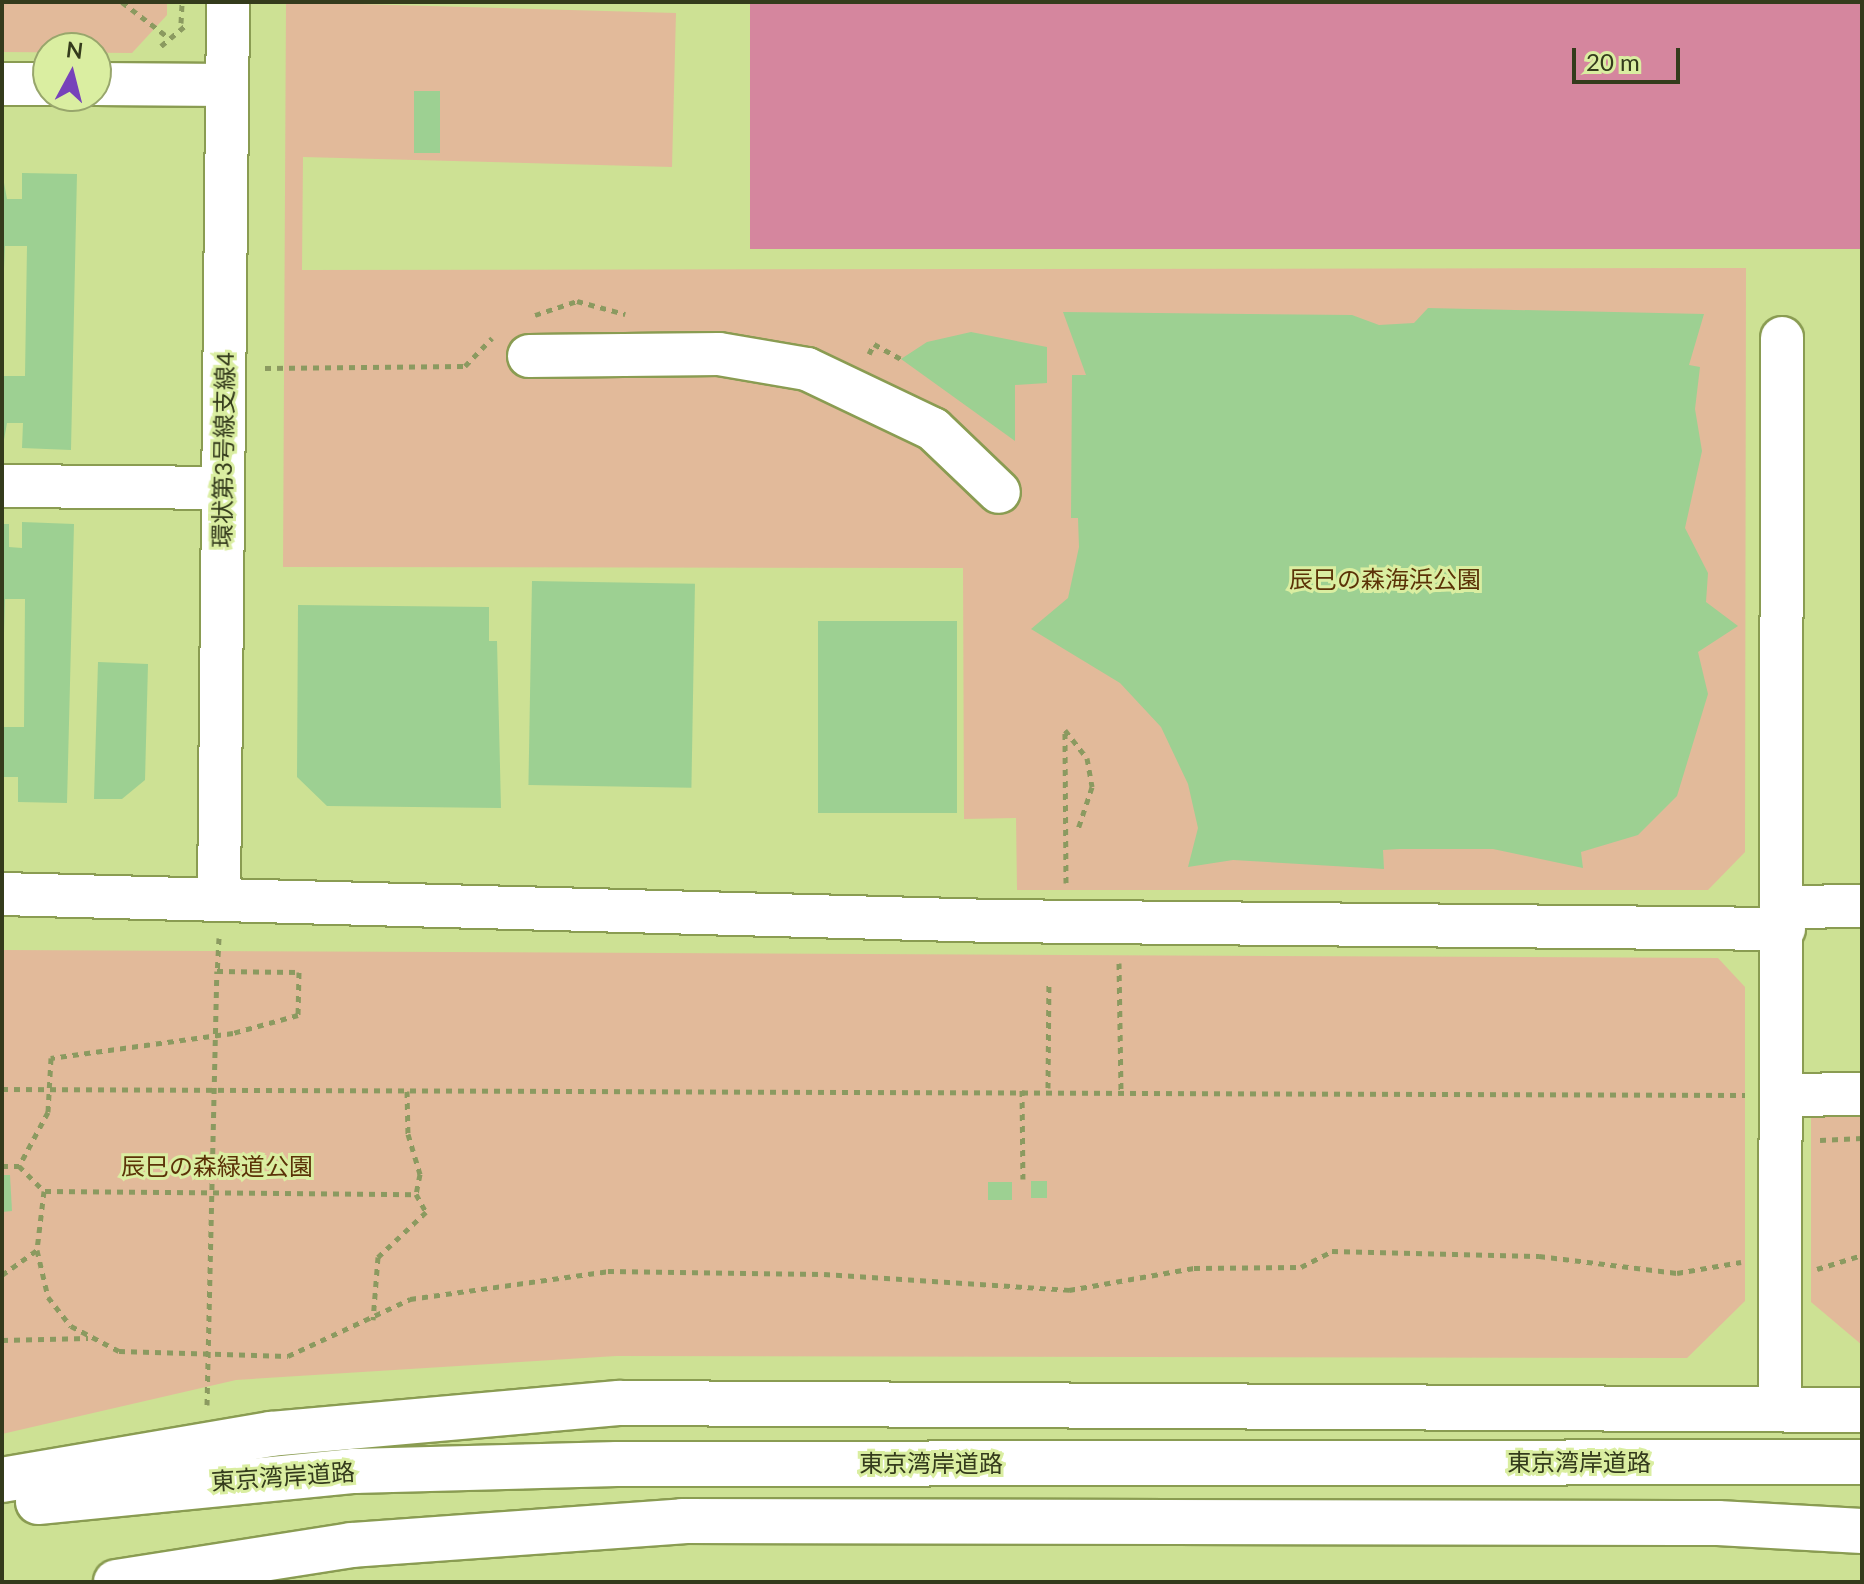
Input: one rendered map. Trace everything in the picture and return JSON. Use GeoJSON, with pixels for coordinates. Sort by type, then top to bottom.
{"type":"FeatureCollection","features":[{"type":"Feature","properties":{"kind":"highway"},"geometry":{"type":"LineString","coordinates":[[2,1480],[271,1434],[619,1403],[1862,1410]]}},
{"type":"Feature","properties":{"kind":"highway","name":"東京湾岸道路"},"geometry":{"type":"LineString","coordinates":[[2,1507],[354,1471],[632,1464],[1862,1462]]}},
{"type":"Feature","properties":{"kind":"highway"},"geometry":{"type":"LineString","coordinates":[[116,1582],[259,1558],[453,1534],[682,1521],[1718,1523],[1862,1531]]}},
{"type":"Feature","properties":{"kind":"street","name":"環状第3号線支線4"},"geometry":{"type":"LineString","coordinates":[[219,915],[228,2]]}},
{"type":"Feature","properties":{"kind":"street"},"geometry":{"type":"LineString","coordinates":[[2,84],[32,84]]}},
{"type":"Feature","properties":{"kind":"street"},"geometry":{"type":"LineString","coordinates":[[112,84],[227,85]]}},
{"type":"Feature","properties":{"kind":"street"},"geometry":{"type":"LineString","coordinates":[[1780,1410],[1784,918],[1782,338]]}},
{"type":"Feature","properties":{"kind":"street"},"geometry":{"type":"LineString","coordinates":[[529,356],[719,354],[807,369],[933,429],[999,492]]}},
{"type":"Feature","properties":{"kind":"street"},"geometry":{"type":"LineString","coordinates":[[2,486],[222,488]]}},
{"type":"Feature","properties":{"kind":"street"},"geometry":{"type":"LineString","coordinates":[[2,894],[219,915],[993,921],[1784,918],[1862,906]]}},
{"type":"Feature","properties":{"kind":"street"},"geometry":{"type":"LineString","coordinates":[[1782,1095],[1862,1094]]}},
{"type":"Feature","properties":{"kind":"street"},"geometry":{"type":"LineString","coordinates":[[212,1582],[259,1558]]}},
{"type":"Feature","properties":{"kind":"path"},"geometry":{"type":"LineString","coordinates":[[122,2],[168,37]]}},
{"type":"Feature","properties":{"kind":"path"},"geometry":{"type":"LineString","coordinates":[[181,23],[182,2]]}},
{"type":"Feature","properties":{"kind":"path"},"geometry":{"type":"LineString","coordinates":[[1066,896],[1065,730],[1087,758],[1092,787],[1078,829]]}},
{"type":"Feature","properties":{"kind":"path"},"geometry":{"type":"LineString","coordinates":[[207,1418],[212,1091],[219,915]]}},
{"type":"Feature","properties":{"kind":"path"},"geometry":{"type":"LineString","coordinates":[[1109,963],[1122,962],[1121,1090]]}},
{"type":"Feature","properties":{"kind":"path"},"geometry":{"type":"LineString","coordinates":[[19,1166],[48,1112],[51,1058],[214,1033],[298,1015],[299,972],[217,971]]}},
{"type":"Feature","properties":{"kind":"path"},"geometry":{"type":"LineString","coordinates":[[1048,1088],[1049,981]]}},
{"type":"Feature","properties":{"kind":"path"},"geometry":{"type":"LineString","coordinates":[[2,1089],[1048,1088],[1782,1095]]}},
{"type":"Feature","properties":{"kind":"path"},"geometry":{"type":"LineString","coordinates":[[1022,1090],[1023,1179]]}},
{"type":"Feature","properties":{"kind":"path"},"geometry":{"type":"LineString","coordinates":[[373,1320],[378,1257],[426,1212],[416,1194],[420,1174],[408,1134],[407,1091]]}},
{"type":"Feature","properties":{"kind":"path"},"geometry":{"type":"LineString","coordinates":[[1803,1141],[1862,1138]]}},
{"type":"Feature","properties":{"kind":"path"},"geometry":{"type":"LineString","coordinates":[[2,1166],[19,1166],[44,1191],[210,1188],[416,1194]]}},
{"type":"Feature","properties":{"kind":"path"},"geometry":{"type":"LineString","coordinates":[[44,1191],[37,1250],[48,1297],[89,1338]]}},
{"type":"Feature","properties":{"kind":"path"},"geometry":{"type":"LineString","coordinates":[[2,1275],[37,1250]]}},
{"type":"Feature","properties":{"kind":"path"},"geometry":{"type":"LineString","coordinates":[[2,1340],[89,1338],[144,1355],[208,1358],[288,1356],[373,1320],[410,1299],[608,1271],[839,1275],[1069,1290],[1194,1268],[1301,1267],[1332,1251],[1539,1256],[1677,1273],[1753,1260]]}},
{"type":"Feature","properties":{"kind":"path"},"geometry":{"type":"LineString","coordinates":[[1802,1273],[1862,1255]]}},
{"type":"Feature","properties":{"kind":"green space"},"geometry":{"type":"Polygon","coordinates":[[[2,2],[167,2],[167,15],[132,53],[112,53],[112,32],[32,32],[32,52],[2,52],[2,2]]]}},
{"type":"Feature","properties":{"kind":"green space","name":"辰巳の森海浜公園"},"geometry":{"type":"Polygon","coordinates":[[[286,2],[676,13],[672,167],[303,157],[302,270],[1746,268],[1745,852],[1708,890],[1017,890],[1016,818],[964,819],[963,568],[283,567],[286,2]]]}},
{"type":"Feature","properties":{"kind":"green space","name":"辰巳の森緑道公園"},"geometry":{"type":"Polygon","coordinates":[[[2,950],[1718,958],[1745,987],[1745,1301],[1687,1358],[616,1356],[236,1380],[2,1434],[2,950]]]}},
{"type":"Feature","properties":{"kind":"green space"},"geometry":{"type":"Polygon","coordinates":[[[1811,1117],[1862,1117],[1862,1345],[1811,1302],[1811,1117]]]}},
{"type":"Feature","properties":{"kind":"shaded area"},"geometry":{"type":"Polygon","coordinates":[[[750,2],[1862,2],[1862,249],[750,249],[750,2]]]}},
{"type":"Feature","properties":{"kind":"building"},"geometry":{"type":"Polygon","coordinates":[[[414,91],[440,91],[440,153],[414,153],[414,91]]]}},
{"type":"Feature","properties":{"kind":"building"},"geometry":{"type":"Polygon","coordinates":[[[2,172],[7,199],[22,199],[22,173],[77,174],[71,450],[22,448],[23,423],[7,423],[2,451],[2,376],[25,376],[27,246],[5,246],[2,314],[2,172]]]}},
{"type":"Feature","properties":{"kind":"building"},"geometry":{"type":"Polygon","coordinates":[[[1428,308],[1704,314],[1689,365],[1700,367],[1695,409],[1702,451],[1685,528],[1708,573],[1706,602],[1738,626],[1698,652],[1708,694],[1677,796],[1638,835],[1581,852],[1583,868],[1493,849],[1383,850],[1384,869],[1233,860],[1188,867],[1198,828],[1188,784],[1161,727],[1120,683],[1031,629],[1068,598],[1079,547],[1078,518],[1071,518],[1072,375],[1086,375],[1063,312],[1352,315],[1379,325],[1414,323],[1428,308]]]}},
{"type":"Feature","properties":{"kind":"building"},"geometry":{"type":"Polygon","coordinates":[[[971,332],[1047,347],[1047,383],[1015,385],[1015,441],[901,359],[927,342],[971,332]]]}},
{"type":"Feature","properties":{"kind":"building"},"geometry":{"type":"Polygon","coordinates":[[[22,522],[74,524],[67,803],[18,802],[18,777],[2,777],[2,727],[24,727],[25,599],[5,599],[2,701],[2,524],[9,524],[9,547],[22,548],[22,522]]]}},
{"type":"Feature","properties":{"kind":"building"},"geometry":{"type":"Polygon","coordinates":[[[532,581],[695,584],[691,788],[528,785],[532,581]]]}},
{"type":"Feature","properties":{"kind":"building"},"geometry":{"type":"Polygon","coordinates":[[[298,605],[489,607],[489,641],[497,641],[501,808],[327,806],[297,777],[298,605]]]}},
{"type":"Feature","properties":{"kind":"building"},"geometry":{"type":"Polygon","coordinates":[[[818,621],[957,621],[957,813],[818,813],[818,621]]]}},
{"type":"Feature","properties":{"kind":"building"},"geometry":{"type":"Polygon","coordinates":[[[98,662],[148,664],[145,780],[122,799],[94,799],[98,662]]]}},
{"type":"Feature","properties":{"kind":"building"},"geometry":{"type":"Polygon","coordinates":[[[2,1175],[10,1175],[12,1211],[2,1212],[2,1175]]]}},
{"type":"Feature","properties":{"kind":"building"},"geometry":{"type":"Polygon","coordinates":[[[1031,1181],[1047,1181],[1047,1198],[1031,1198],[1031,1181]]]}},
{"type":"Feature","properties":{"kind":"building"},"geometry":{"type":"Polygon","coordinates":[[[988,1182],[1012,1182],[1012,1200],[988,1200],[988,1182]]]}}]}
